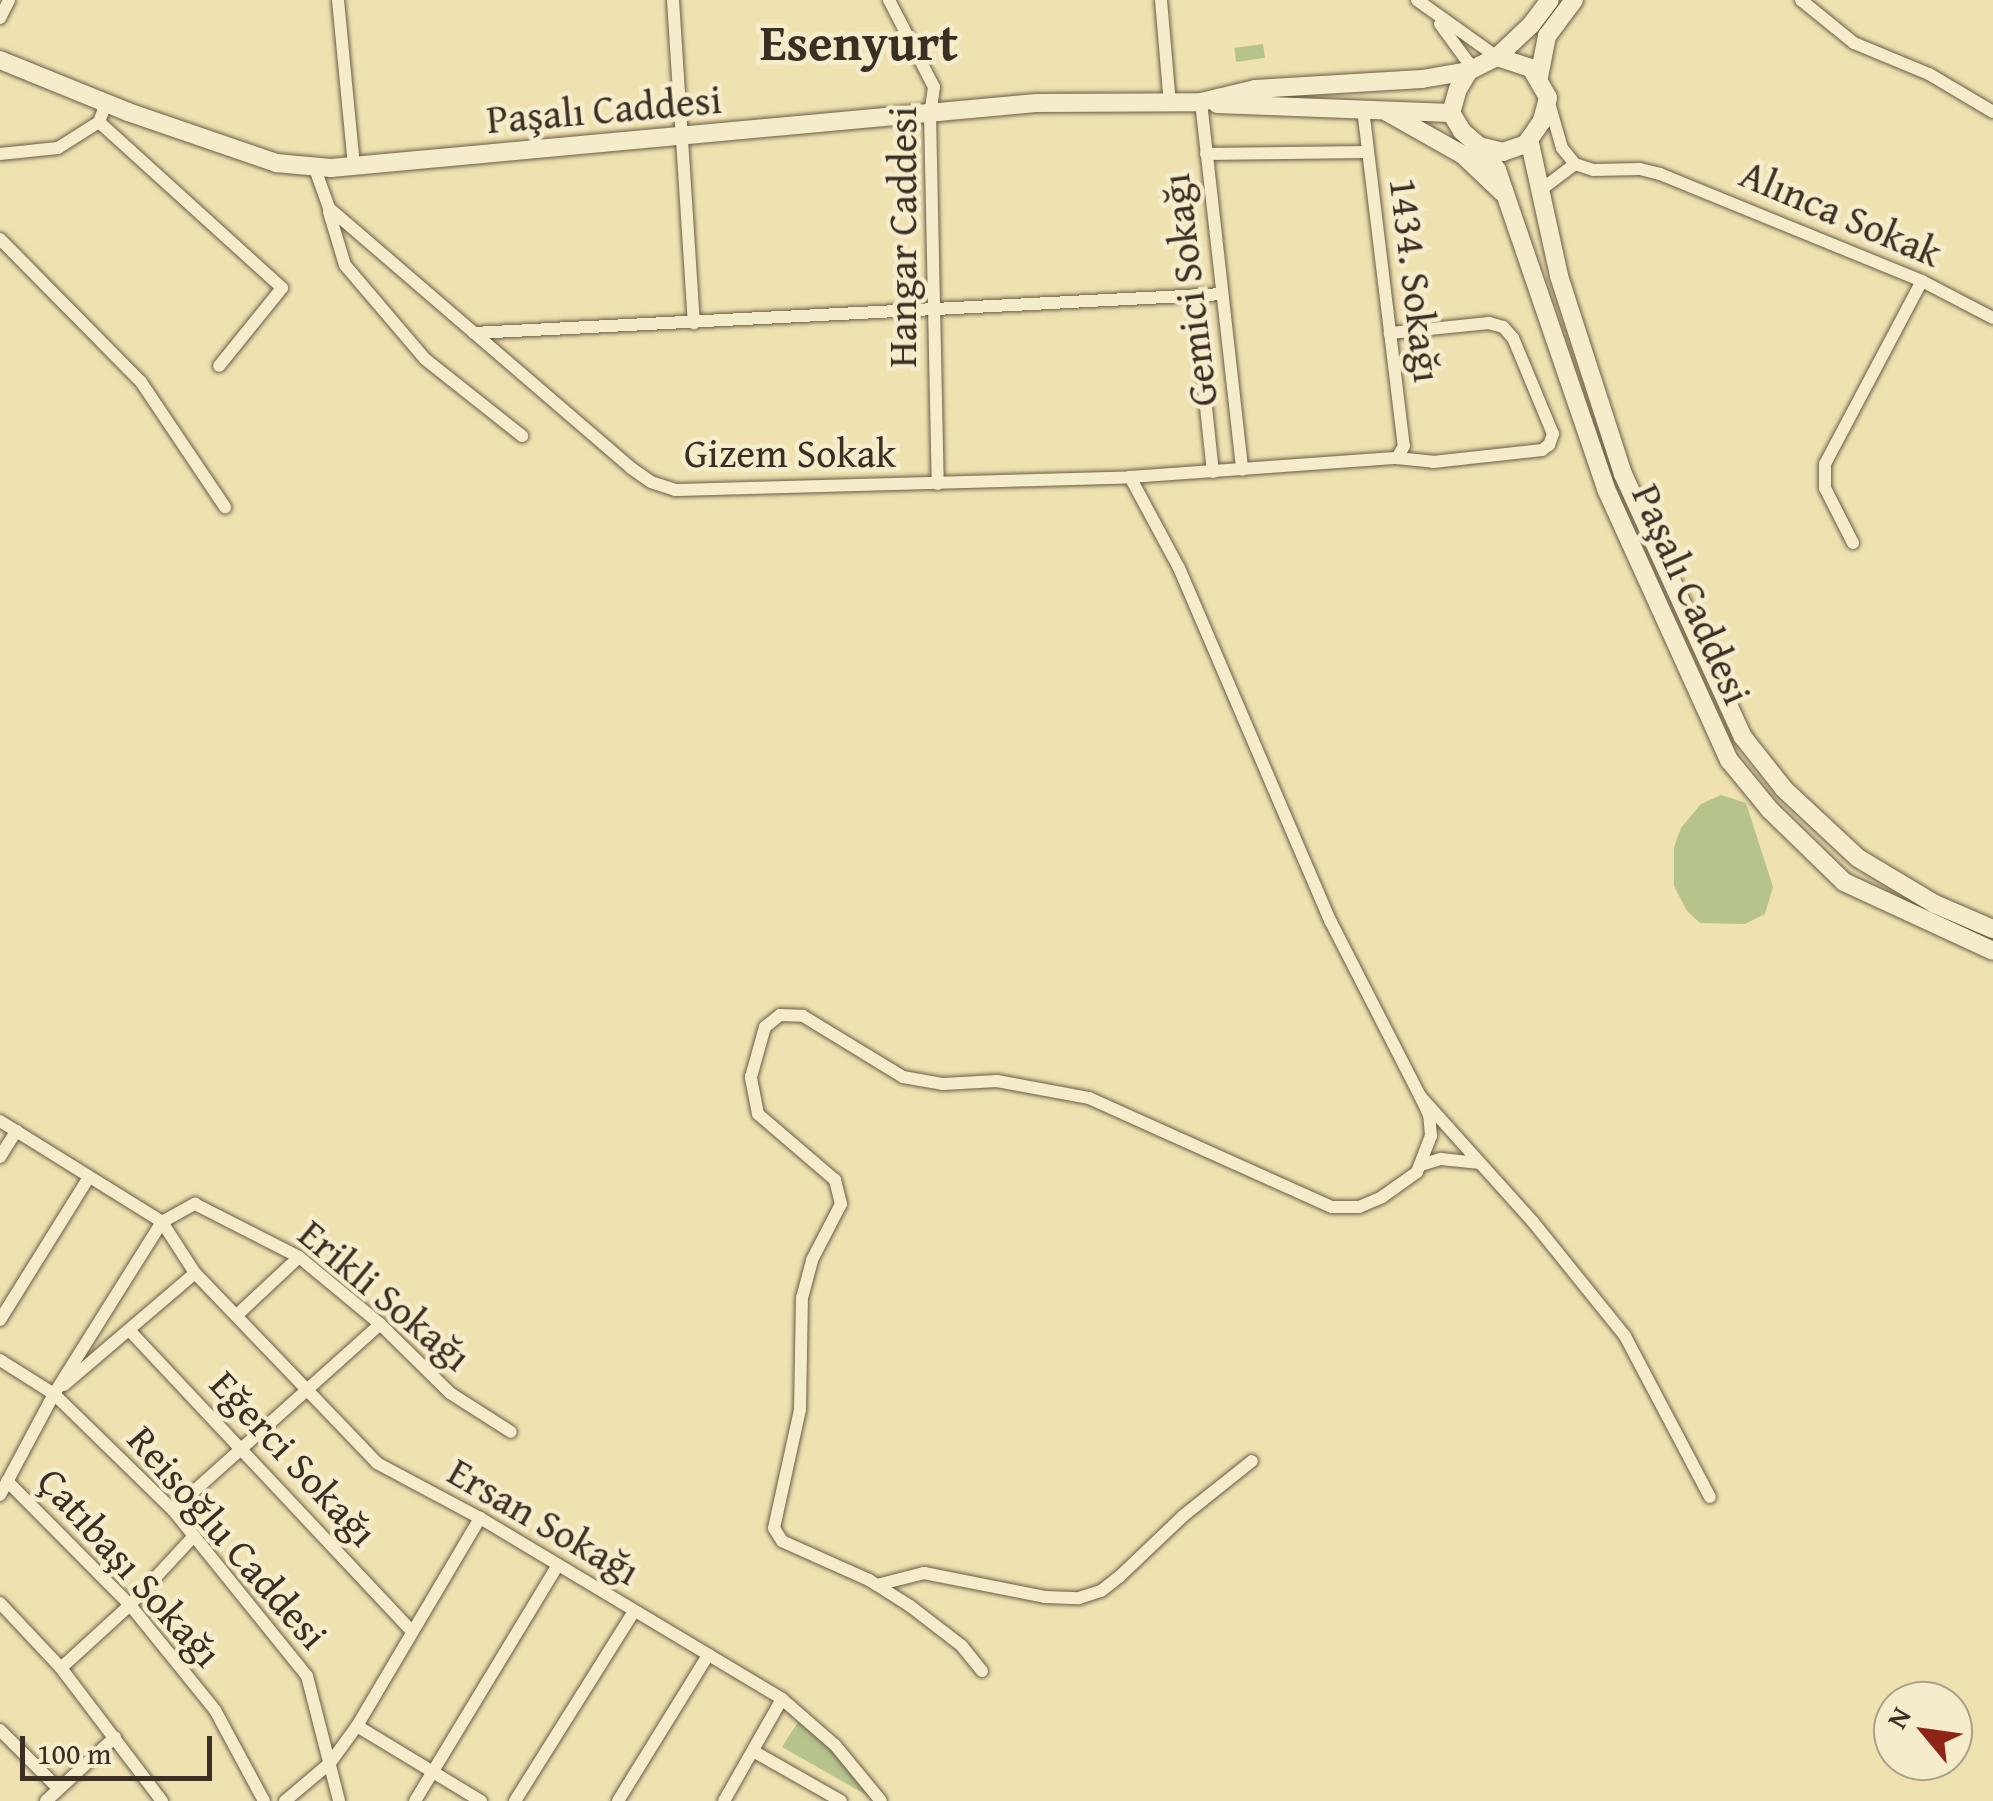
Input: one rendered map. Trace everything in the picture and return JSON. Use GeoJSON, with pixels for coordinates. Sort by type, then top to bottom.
{"type":"FeatureCollection","features":[{"type":"Feature","properties":{"kind":"street"},"geometry":{"type":"LineString","coordinates":[[0,18],[9,0]]}},
{"type":"Feature","properties":{"kind":"street"},"geometry":{"type":"LineString","coordinates":[[338,0],[354,166]]}},
{"type":"Feature","properties":{"kind":"street"},"geometry":{"type":"LineString","coordinates":[[673,0],[694,323]]}},
{"type":"Feature","properties":{"kind":"street","name":"Hangar Caddesi"},"geometry":{"type":"LineString","coordinates":[[889,0],[934,87],[930,114],[938,484]]}},
{"type":"Feature","properties":{"kind":"street"},"geometry":{"type":"LineString","coordinates":[[1161,0],[1170,105]]}},
{"type":"Feature","properties":{"kind":"street"},"geometry":{"type":"LineString","coordinates":[[1417,0],[1498,57],[1519,62],[1539,77],[1562,148],[1575,164],[1538,192]]}},
{"type":"Feature","properties":{"kind":"street"},"geometry":{"type":"LineString","coordinates":[[1548,98],[1542,120],[1529,139],[1503,152],[1479,146],[1462,131],[1451,113],[1458,89],[1471,70],[1498,57],[1550,0]]}},
{"type":"Feature","properties":{"kind":"street"},"geometry":{"type":"LineString","coordinates":[[1539,77],[1547,36],[1574,0]]}},
{"type":"Feature","properties":{"kind":"street"},"geometry":{"type":"LineString","coordinates":[[1801,0],[1854,43],[1929,74],[1993,112]]}},
{"type":"Feature","properties":{"kind":"street"},"geometry":{"type":"LineString","coordinates":[[1432,14],[1471,70]]}},
{"type":"Feature","properties":{"kind":"street","name":"Paşalı Caddesi"},"geometry":{"type":"LineString","coordinates":[[0,60],[106,103],[276,163],[314,166],[354,166],[1036,103],[1170,105],[1254,89],[1422,78],[1471,70]]}},
{"type":"Feature","properties":{"kind":"street"},"geometry":{"type":"LineString","coordinates":[[1201,102],[1451,113]]}},
{"type":"Feature","properties":{"kind":"street","name":"Gemici Sokağı"},"geometry":{"type":"LineString","coordinates":[[1201,102],[1242,470]]}},
{"type":"Feature","properties":{"kind":"street"},"geometry":{"type":"LineString","coordinates":[[0,154],[58,148],[99,122],[106,103]]}},
{"type":"Feature","properties":{"kind":"street"},"geometry":{"type":"LineString","coordinates":[[1371,109],[1463,155],[1506,195]]}},
{"type":"Feature","properties":{"kind":"street","name":"1434. Sokağı"},"geometry":{"type":"LineString","coordinates":[[1371,109],[1366,152],[1404,446],[1397,458]]}},
{"type":"Feature","properties":{"kind":"street"},"geometry":{"type":"LineString","coordinates":[[99,122],[282,288],[219,366]]}},
{"type":"Feature","properties":{"kind":"street","name":"Paşalı Caddesi"},"geometry":{"type":"LineString","coordinates":[[1529,139],[1559,276],[1623,474],[1743,737],[1784,789],[1858,858],[1935,904],[1993,930]]}},
{"type":"Feature","properties":{"kind":"street","name":"Paşalı Caddesi"},"geometry":{"type":"LineString","coordinates":[[1479,146],[1497,170],[1606,490],[1729,760],[1770,810],[1844,882],[1993,951]]}},
{"type":"Feature","properties":{"kind":"street"},"geometry":{"type":"LineString","coordinates":[[1206,154],[1366,152]]}},
{"type":"Feature","properties":{"kind":"street","name":"Alınca Sokak"},"geometry":{"type":"LineString","coordinates":[[1575,164],[1593,170],[1640,169],[1660,174],[1922,280],[1993,318]]}},
{"type":"Feature","properties":{"kind":"street"},"geometry":{"type":"LineString","coordinates":[[314,166],[345,266],[425,359],[522,436]]}},
{"type":"Feature","properties":{"kind":"street","name":"Gizem Sokak"},"geometry":{"type":"LineString","coordinates":[[328,208],[651,482],[675,490],[1130,477],[1397,458],[1432,462],[1542,450],[1552,434],[1513,338],[1503,327],[1488,324],[1390,333]]}},
{"type":"Feature","properties":{"kind":"street"},"geometry":{"type":"LineString","coordinates":[[0,239],[141,382],[225,507]]}},
{"type":"Feature","properties":{"kind":"street"},"geometry":{"type":"LineString","coordinates":[[1853,544],[1826,488],[1825,464],[1922,280]]}},
{"type":"Feature","properties":{"kind":"street"},"geometry":{"type":"LineString","coordinates":[[474,334],[1222,294]]}},
{"type":"Feature","properties":{"kind":"street"},"geometry":{"type":"LineString","coordinates":[[1194,295],[1213,472]]}},
{"type":"Feature","properties":{"kind":"street"},"geometry":{"type":"LineString","coordinates":[[982,1672],[936,1625],[877,1585],[782,1541],[774,1528],[800,1410],[802,1298],[812,1260],[840,1204],[835,1180],[768,1127],[752,1099],[756,1052],[772,1020],[790,1013],[802,1016],[903,1077],[943,1084],[996,1081],[1088,1098],[1332,1208],[1360,1207],[1404,1185],[1421,1165],[1431,1136],[1429,1115],[1331,922],[1179,568],[1130,477]]}},
{"type":"Feature","properties":{"kind":"street"},"geometry":{"type":"LineString","coordinates":[[1420,1096],[1625,1336],[1710,1497]]}},
{"type":"Feature","properties":{"kind":"street"},"geometry":{"type":"LineString","coordinates":[[0,1121],[162,1222],[54,1394],[0,1494]]}},
{"type":"Feature","properties":{"kind":"street"},"geometry":{"type":"LineString","coordinates":[[0,1157],[16,1131]]}},
{"type":"Feature","properties":{"kind":"street"},"geometry":{"type":"LineString","coordinates":[[1421,1165],[1440,1159],[1481,1164]]}},
{"type":"Feature","properties":{"kind":"street"},"geometry":{"type":"LineString","coordinates":[[0,1320],[89,1177]]}},
{"type":"Feature","properties":{"kind":"street","name":"Erikli Sokağı"},"geometry":{"type":"LineString","coordinates":[[162,1222],[195,1204],[299,1257],[380,1324],[450,1393],[511,1432]]}},
{"type":"Feature","properties":{"kind":"street","name":"Ersan Sokağı"},"geometry":{"type":"LineString","coordinates":[[162,1222],[195,1273],[377,1463],[480,1518],[782,1700],[834,1746],[881,1801]]}},
{"type":"Feature","properties":{"kind":"street"},"geometry":{"type":"LineString","coordinates":[[238,1314],[299,1257]]}},
{"type":"Feature","properties":{"kind":"street"},"geometry":{"type":"LineString","coordinates":[[54,1394],[195,1273]]}},
{"type":"Feature","properties":{"kind":"street"},"geometry":{"type":"LineString","coordinates":[[172,1510],[380,1324]]}},
{"type":"Feature","properties":{"kind":"street","name":"Eğerci Sokağı"},"geometry":{"type":"LineString","coordinates":[[128,1330],[412,1630]]}},
{"type":"Feature","properties":{"kind":"street","name":"Reisoğlu Caddesi"},"geometry":{"type":"LineString","coordinates":[[0,1360],[54,1394],[172,1510],[307,1676],[339,1801]]}},
{"type":"Feature","properties":{"kind":"street"},"geometry":{"type":"LineString","coordinates":[[877,1585],[924,1574],[1045,1597],[1080,1598],[1101,1591],[1119,1577],[1183,1516],[1252,1461]]}},
{"type":"Feature","properties":{"kind":"street","name":"Çatıbaşı Sokağı"},"geometry":{"type":"LineString","coordinates":[[8,1481],[130,1605],[215,1710],[264,1801]]}},
{"type":"Feature","properties":{"kind":"street"},"geometry":{"type":"LineString","coordinates":[[286,1801],[330,1763],[357,1726],[480,1518]]}},
{"type":"Feature","properties":{"kind":"street"},"geometry":{"type":"LineString","coordinates":[[61,1668],[130,1605],[194,1536]]}},
{"type":"Feature","properties":{"kind":"street"},"geometry":{"type":"LineString","coordinates":[[415,1801],[558,1565]]}},
{"type":"Feature","properties":{"kind":"street"},"geometry":{"type":"LineString","coordinates":[[0,1603],[61,1668],[162,1801]]}},
{"type":"Feature","properties":{"kind":"street"},"geometry":{"type":"LineString","coordinates":[[515,1801],[634,1610]]}},
{"type":"Feature","properties":{"kind":"street"},"geometry":{"type":"LineString","coordinates":[[618,1801],[708,1655]]}},
{"type":"Feature","properties":{"kind":"street"},"geometry":{"type":"LineString","coordinates":[[724,1801],[782,1700]]}},
{"type":"Feature","properties":{"kind":"street"},"geometry":{"type":"LineString","coordinates":[[357,1726],[481,1801]]}},
{"type":"Feature","properties":{"kind":"street"},"geometry":{"type":"LineString","coordinates":[[0,1730],[59,1789]]}},
{"type":"Feature","properties":{"kind":"street"},"geometry":{"type":"LineString","coordinates":[[46,1801],[115,1737]]}},
{"type":"Feature","properties":{"kind":"street"},"geometry":{"type":"LineString","coordinates":[[753,1751],[842,1801]]}},
{"type":"Feature","properties":{"kind":"green space"},"geometry":{"type":"Polygon","coordinates":[[[1263,44],[1265,58],[1236,62],[1234,48],[1263,44]]]}},
{"type":"Feature","properties":{"kind":"green space"},"geometry":{"type":"Polygon","coordinates":[[[1721,795],[1746,803],[1773,887],[1765,914],[1745,924],[1700,923],[1687,911],[1674,886],[1674,847],[1681,828],[1701,804],[1721,795]]]}},
{"type":"Feature","properties":{"kind":"green space"},"geometry":{"type":"Polygon","coordinates":[[[798,1722],[834,1744],[877,1801],[782,1747],[798,1722]]]}},
{"type":"Feature","properties":{"kind":"district","name":"Esenyurt"},"geometry":{"type":"Point","coordinates":[859,42]}}]}
